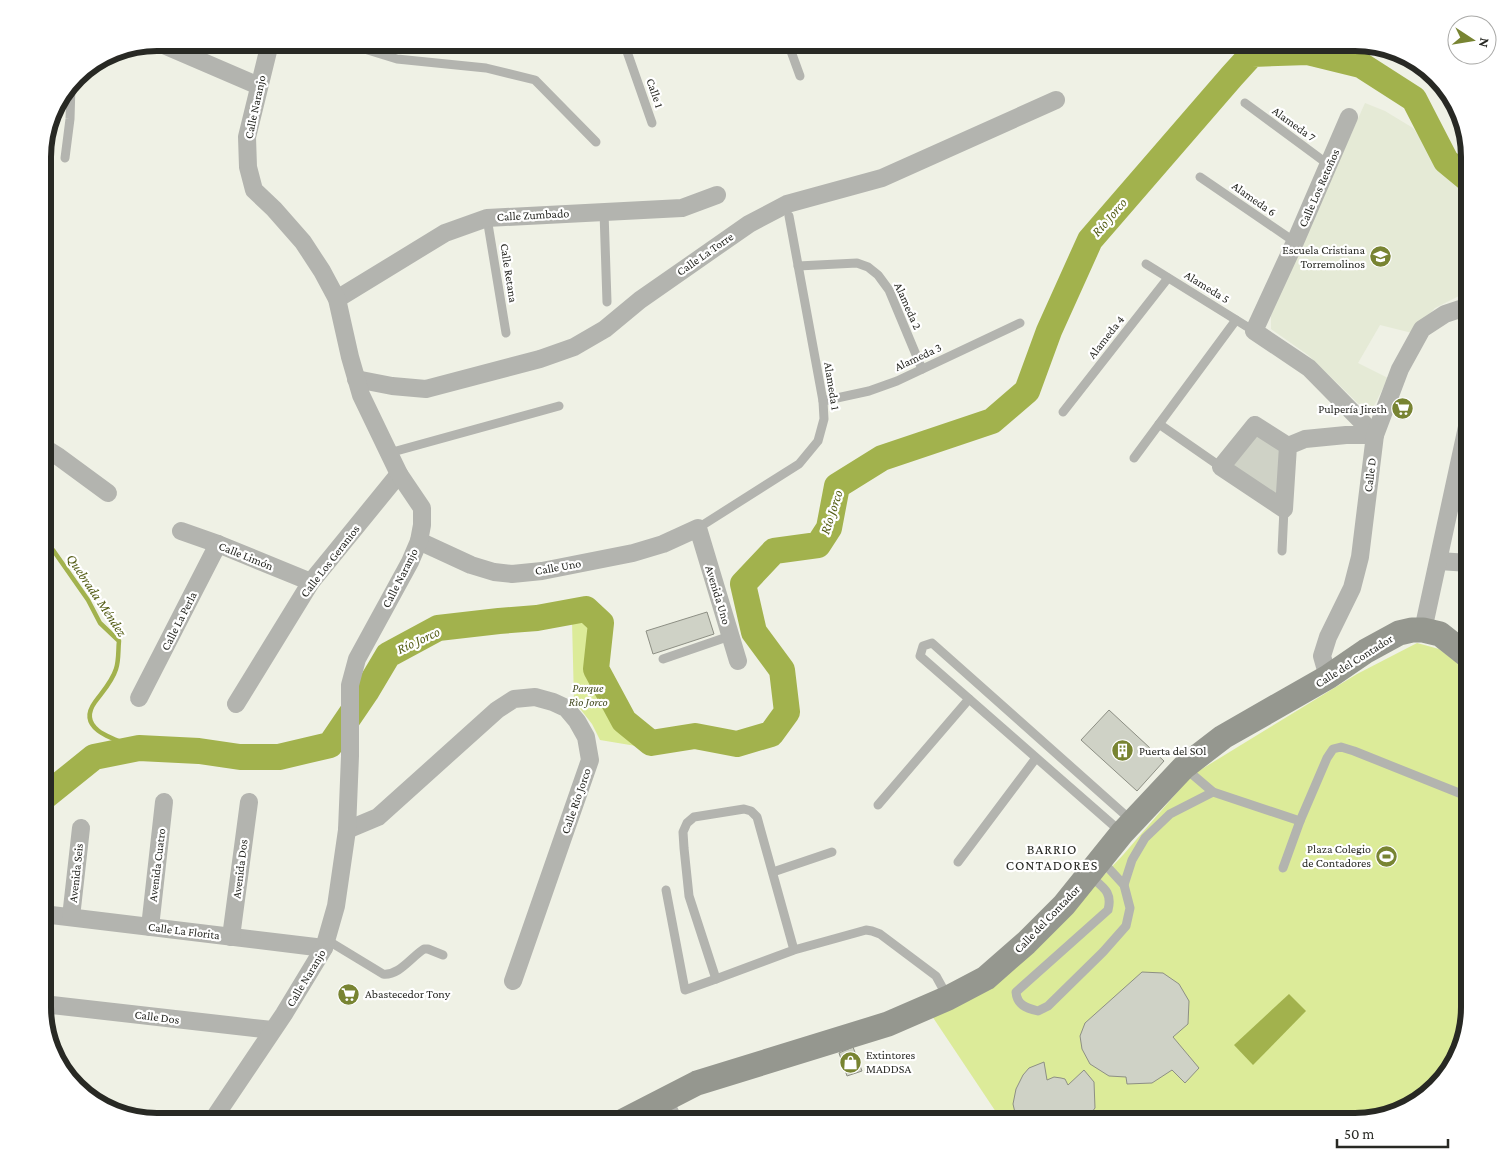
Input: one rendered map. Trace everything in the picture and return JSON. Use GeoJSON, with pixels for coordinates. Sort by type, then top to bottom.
{"type":"FeatureCollection","features":[{"type":"Feature","properties":{"kind":"street"},"geometry":{"type":"LineString","coordinates":[[179,51],[259,86]]}},
{"type":"Feature","properties":{"kind":"street","name":"Calle Naranjo"},"geometry":{"type":"LineString","coordinates":[[218,1113],[284,1014],[326,944],[336,906],[347,830],[350,685],[356,658],[402,579],[419,541],[422,525],[422,508],[399,474],[361,395],[337,299],[303,242],[274,208],[254,190],[248,167],[246,137],[268,51]]}},
{"type":"Feature","properties":{"kind":"street","name":"Calle La Torre"},"geometry":{"type":"LineString","coordinates":[[356,379],[392,386],[426,389],[540,359],[574,347],[605,330],[640,300],[749,224],[787,204],[882,178],[1056,100]]}},
{"type":"Feature","properties":{"kind":"street","name":"Calle Los Retoños"},"geometry":{"type":"LineString","coordinates":[[1254,331],[1349,118]]}},
{"type":"Feature","properties":{"kind":"street","name":"Calle Zumbado"},"geometry":{"type":"LineString","coordinates":[[337,299],[446,233],[487,218],[682,208],[717,195]]}},
{"type":"Feature","properties":{"kind":"street","name":"Calle D"},"geometry":{"type":"LineString","coordinates":[[1328,677],[1322,656],[1328,637],[1352,588],[1360,557],[1375,435],[1400,369],[1422,330],[1445,314],[1461,309]]}},
{"type":"Feature","properties":{"kind":"street"},"geometry":{"type":"LineString","coordinates":[[1254,331],[1309,368],[1375,435]]}},
{"type":"Feature","properties":{"kind":"street"},"geometry":{"type":"LineString","coordinates":[[1284,509],[1221,467],[1255,426],[1288,446]]}},
{"type":"Feature","properties":{"kind":"street"},"geometry":{"type":"LineString","coordinates":[[1288,446],[1305,439],[1346,435],[1375,435]]}},
{"type":"Feature","properties":{"kind":"street"},"geometry":{"type":"LineString","coordinates":[[1284,509],[1288,446]]}},
{"type":"Feature","properties":{"kind":"street"},"geometry":{"type":"LineString","coordinates":[[51,452],[108,493]]}},
{"type":"Feature","properties":{"kind":"street"},"geometry":{"type":"LineString","coordinates":[[1423,630],[1461,456]]}},
{"type":"Feature","properties":{"kind":"street","name":"Calle Los Geranios"},"geometry":{"type":"LineString","coordinates":[[236,704],[311,582],[399,474]]}},
{"type":"Feature","properties":{"kind":"street","name":"Calle Uno"},"geometry":{"type":"LineString","coordinates":[[419,541],[471,565],[494,572],[512,574],[542,571],[633,553],[663,544],[698,528]]}},
{"type":"Feature","properties":{"kind":"street","name":"Avenida Uno"},"geometry":{"type":"LineString","coordinates":[[698,528],[738,661]]}},
{"type":"Feature","properties":{"kind":"street","name":"Calle Limón"},"geometry":{"type":"LineString","coordinates":[[181,531],[311,582]]}},
{"type":"Feature","properties":{"kind":"street","name":"Calle La Perla"},"geometry":{"type":"LineString","coordinates":[[139,698],[218,544]]}},
{"type":"Feature","properties":{"kind":"street"},"geometry":{"type":"LineString","coordinates":[[1439,561],[1461,562]]}},
{"type":"Feature","properties":{"kind":"street","name":"Calle del Contador"},"geometry":{"type":"LineString","coordinates":[[669,1111],[697,1084],[888,1024],[948,998],[986,978],[1026,943],[1064,905],[1127,827],[1184,766],[1223,737],[1328,677],[1366,651],[1399,633],[1412,630],[1423,630],[1440,634],[1461,650]]}},
{"type":"Feature","properties":{"kind":"street","name":"Calle Río Jorco"},"geometry":{"type":"LineString","coordinates":[[347,830],[378,817],[497,710],[514,699],[535,697],[566,708],[577,721],[586,737],[590,760],[513,981]]}},
{"type":"Feature","properties":{"kind":"street","name":"Avenida Cuatro"},"geometry":{"type":"LineString","coordinates":[[150,927],[164,802]]}},
{"type":"Feature","properties":{"kind":"street","name":"Avenida Dos"},"geometry":{"type":"LineString","coordinates":[[232,937],[249,802]]}},
{"type":"Feature","properties":{"kind":"street","name":"Avenida Seis"},"geometry":{"type":"LineString","coordinates":[[71,917],[81,828]]}},
{"type":"Feature","properties":{"kind":"street","name":"Calle La Florita"},"geometry":{"type":"LineString","coordinates":[[51,915],[232,937],[326,944]]}},
{"type":"Feature","properties":{"kind":"street","name":"Calle Dos"},"geometry":{"type":"LineString","coordinates":[[51,1005],[272,1030]]}},
{"type":"Feature","properties":{"kind":"lane"},"geometry":{"type":"LineString","coordinates":[[373,51],[397,59],[486,68],[535,80],[596,142]]}},
{"type":"Feature","properties":{"kind":"lane","name":"Calle 1"},"geometry":{"type":"LineString","coordinates":[[627,51],[652,123]]}},
{"type":"Feature","properties":{"kind":"lane"},"geometry":{"type":"LineString","coordinates":[[791,51],[800,76]]}},
{"type":"Feature","properties":{"kind":"lane"},"geometry":{"type":"LineString","coordinates":[[65,158],[70,118],[70,97]]}},
{"type":"Feature","properties":{"kind":"lane","name":"Alameda 7"},"geometry":{"type":"LineString","coordinates":[[1245,103],[1329,165]]}},
{"type":"Feature","properties":{"kind":"lane","name":"Alameda 6"},"geometry":{"type":"LineString","coordinates":[[1200,177],[1295,242]]}},
{"type":"Feature","properties":{"kind":"lane"},"geometry":{"type":"LineString","coordinates":[[604,212],[607,302]]}},
{"type":"Feature","properties":{"kind":"lane","name":"Alameda 1"},"geometry":{"type":"LineString","coordinates":[[698,528],[799,464],[818,441],[824,418],[823,401],[789,216]]}},
{"type":"Feature","properties":{"kind":"lane","name":"Calle Retana"},"geometry":{"type":"LineString","coordinates":[[487,218],[506,333]]}},
{"type":"Feature","properties":{"kind":"lane","name":"Alameda 2"},"geometry":{"type":"LineString","coordinates":[[798,266],[857,263],[868,267],[878,275],[889,290],[922,369]]}},
{"type":"Feature","properties":{"kind":"lane","name":"Alameda 5"},"geometry":{"type":"LineString","coordinates":[[1146,264],[1254,331]]}},
{"type":"Feature","properties":{"kind":"lane","name":"Alameda 4"},"geometry":{"type":"LineString","coordinates":[[1063,412],[1168,278]]}},
{"type":"Feature","properties":{"kind":"lane"},"geometry":{"type":"LineString","coordinates":[[1134,458],[1236,320]]}},
{"type":"Feature","properties":{"kind":"lane","name":"Alameda 3"},"geometry":{"type":"LineString","coordinates":[[823,401],[868,391],[922,369],[1020,323]]}},
{"type":"Feature","properties":{"kind":"lane"},"geometry":{"type":"LineString","coordinates":[[389,454],[559,406]]}},
{"type":"Feature","properties":{"kind":"lane"},"geometry":{"type":"LineString","coordinates":[[1159,424],[1221,467]]}},
{"type":"Feature","properties":{"kind":"lane"},"geometry":{"type":"LineString","coordinates":[[1282,551],[1284,509]]}},
{"type":"Feature","properties":{"kind":"lane"},"geometry":{"type":"LineString","coordinates":[[663,659],[730,636]]}},
{"type":"Feature","properties":{"kind":"lane"},"geometry":{"type":"LineString","coordinates":[[932,643],[1127,827],[1036,758],[920,656],[923,646],[932,643]]}},
{"type":"Feature","properties":{"kind":"lane"},"geometry":{"type":"LineString","coordinates":[[878,805],[969,699]]}},
{"type":"Feature","properties":{"kind":"lane"},"geometry":{"type":"LineString","coordinates":[[1283,868],[1326,758],[1333,749],[1341,747],[1354,751],[1461,793]]}},
{"type":"Feature","properties":{"kind":"lane"},"geometry":{"type":"LineString","coordinates":[[958,862],[1036,758]]}},
{"type":"Feature","properties":{"kind":"lane"},"geometry":{"type":"LineString","coordinates":[[1184,766],[1213,792],[1300,821]]}},
{"type":"Feature","properties":{"kind":"lane"},"geometry":{"type":"LineString","coordinates":[[1095,867],[1109,895],[1108,910],[1016,992],[1020,1004],[1038,1011],[1048,1006],[1103,952],[1126,926],[1130,908],[1124,885],[1132,860],[1145,838],[1170,814],[1213,792]]}},
{"type":"Feature","properties":{"kind":"lane"},"geometry":{"type":"LineString","coordinates":[[716,978],[689,896],[683,832],[687,823],[694,817],[744,809],[751,811],[757,817],[794,950]]}},
{"type":"Feature","properties":{"kind":"lane"},"geometry":{"type":"LineString","coordinates":[[773,872],[832,852]]}},
{"type":"Feature","properties":{"kind":"lane"},"geometry":{"type":"LineString","coordinates":[[1095,867],[1124,885]]}},
{"type":"Feature","properties":{"kind":"lane"},"geometry":{"type":"LineString","coordinates":[[666,890],[685,990],[794,950],[866,930],[880,934],[936,976],[948,998]]}},
{"type":"Feature","properties":{"kind":"lane"},"geometry":{"type":"LineString","coordinates":[[326,944],[388,975],[394,973],[424,949],[443,956]]}},
{"type":"Feature","properties":{"kind":"shaded area","name":"Escuela Cristiana Torremolinos"},"geometry":{"type":"Polygon","coordinates":[[[1365,103],[1385,111],[1413,128],[1425,145],[1434,164],[1461,188],[1461,295],[1435,308],[1412,333],[1380,325],[1358,363],[1388,378],[1372,410],[1364,409],[1308,355],[1271,329],[1271,314],[1365,103]]]}},
{"type":"Feature","properties":{"kind":"shaded area"},"geometry":{"type":"Polygon","coordinates":[[[1289,994],[1306,1011],[1253,1065],[1234,1045],[1289,994]]]}},
{"type":"Feature","properties":{"kind":"green space","name":"Parque Rìo Jorco"},"geometry":{"type":"Polygon","coordinates":[[[572,621],[590,623],[595,627],[589,670],[621,726],[648,748],[600,740],[592,724],[574,701],[572,621]]]}},
{"type":"Feature","properties":{"kind":"green space"},"geometry":{"type":"Polygon","coordinates":[[[1417,643],[1439,649],[1461,666],[1461,1007],[1455,1041],[1447,1060],[1439,1071],[1425,1086],[1402,1102],[1375,1111],[1362,1113],[997,1113],[932,1016],[1016,967],[1123,855],[1192,775],[1357,674],[1417,643]]]}},
{"type":"Feature","properties":{"kind":"building"},"geometry":{"type":"Polygon","coordinates":[[[1256,431],[1284,448],[1279,500],[1228,467],[1256,431]]]}},
{"type":"Feature","properties":{"kind":"building"},"geometry":{"type":"Polygon","coordinates":[[[707,612],[714,634],[653,654],[646,631],[707,612]]]}},
{"type":"Feature","properties":{"kind":"building","name":"Puerta del SOl"},"geometry":{"type":"Polygon","coordinates":[[[1109,710],[1164,761],[1137,791],[1081,740],[1109,710]]]}},
{"type":"Feature","properties":{"kind":"building"},"geometry":{"type":"Polygon","coordinates":[[[1142,972],[1163,973],[1179,984],[1189,1001],[1188,1024],[1173,1037],[1199,1068],[1185,1083],[1172,1070],[1152,1083],[1127,1084],[1126,1077],[1109,1076],[1090,1064],[1082,1049],[1080,1036],[1085,1023],[1142,972]]]}},
{"type":"Feature","properties":{"kind":"building","name":"Extintores MADDSA"},"geometry":{"type":"Polygon","coordinates":[[[853,1047],[862,1071],[847,1076],[839,1053],[853,1047]]]}},
{"type":"Feature","properties":{"kind":"building"},"geometry":{"type":"Polygon","coordinates":[[[1044,1062],[1047,1080],[1054,1077],[1061,1078],[1065,1079],[1068,1085],[1084,1070],[1094,1082],[1095,1108],[1091,1113],[1015,1113],[1013,1104],[1016,1089],[1029,1068],[1044,1062]]]}},
{"type":"Feature","properties":{"kind":"waterway","name":"Río Jorco"},"geometry":{"type":"LineString","coordinates":[[51,792],[94,757],[139,748],[199,751],[240,757],[279,757],[330,745],[366,692],[388,655],[438,628],[537,618],[586,609],[601,623],[596,669],[624,721],[651,743],[695,736],[737,744],[771,734],[787,712],[782,670],[754,632],[743,584],[774,551],[818,545],[829,528],[837,486],[882,458],[992,421],[1027,391],[1049,331],[1090,240],[1252,54],[1308,52],[1361,65],[1414,99],[1446,161],[1461,173]]}},
{"type":"Feature","properties":{"kind":"waterway","name":"Quebrada Méndez"},"geometry":{"type":"LineString","coordinates":[[51,549],[88,600],[100,623],[119,641],[116,669],[110,682],[95,702],[90,712],[90,720],[102,733],[139,748]]}},
{"type":"Feature","properties":{"kind":"place","name":"Escuela Cristiana Torremolinos"},"geometry":{"type":"Point","coordinates":[1381,257]}},
{"type":"Feature","properties":{"kind":"place","name":"Pulpería Jireth"},"geometry":{"type":"Point","coordinates":[1403,409]}},
{"type":"Feature","properties":{"kind":"place","name":"Puerta del SOl"},"geometry":{"type":"Point","coordinates":[1123,751]}},
{"type":"Feature","properties":{"kind":"place","name":"Plaza Colegio de Contadores"},"geometry":{"type":"Point","coordinates":[1387,856]}},
{"type":"Feature","properties":{"kind":"place","name":"Abastecedor Tony"},"geometry":{"type":"Point","coordinates":[349,994]}},
{"type":"Feature","properties":{"kind":"place","name":"Extintores MADDSA"},"geometry":{"type":"Point","coordinates":[850,1062]}},
{"type":"Feature","properties":{"kind":"district","name":"BARRIO CONTADORES"},"geometry":{"type":"Point","coordinates":[1052,858]}}]}
